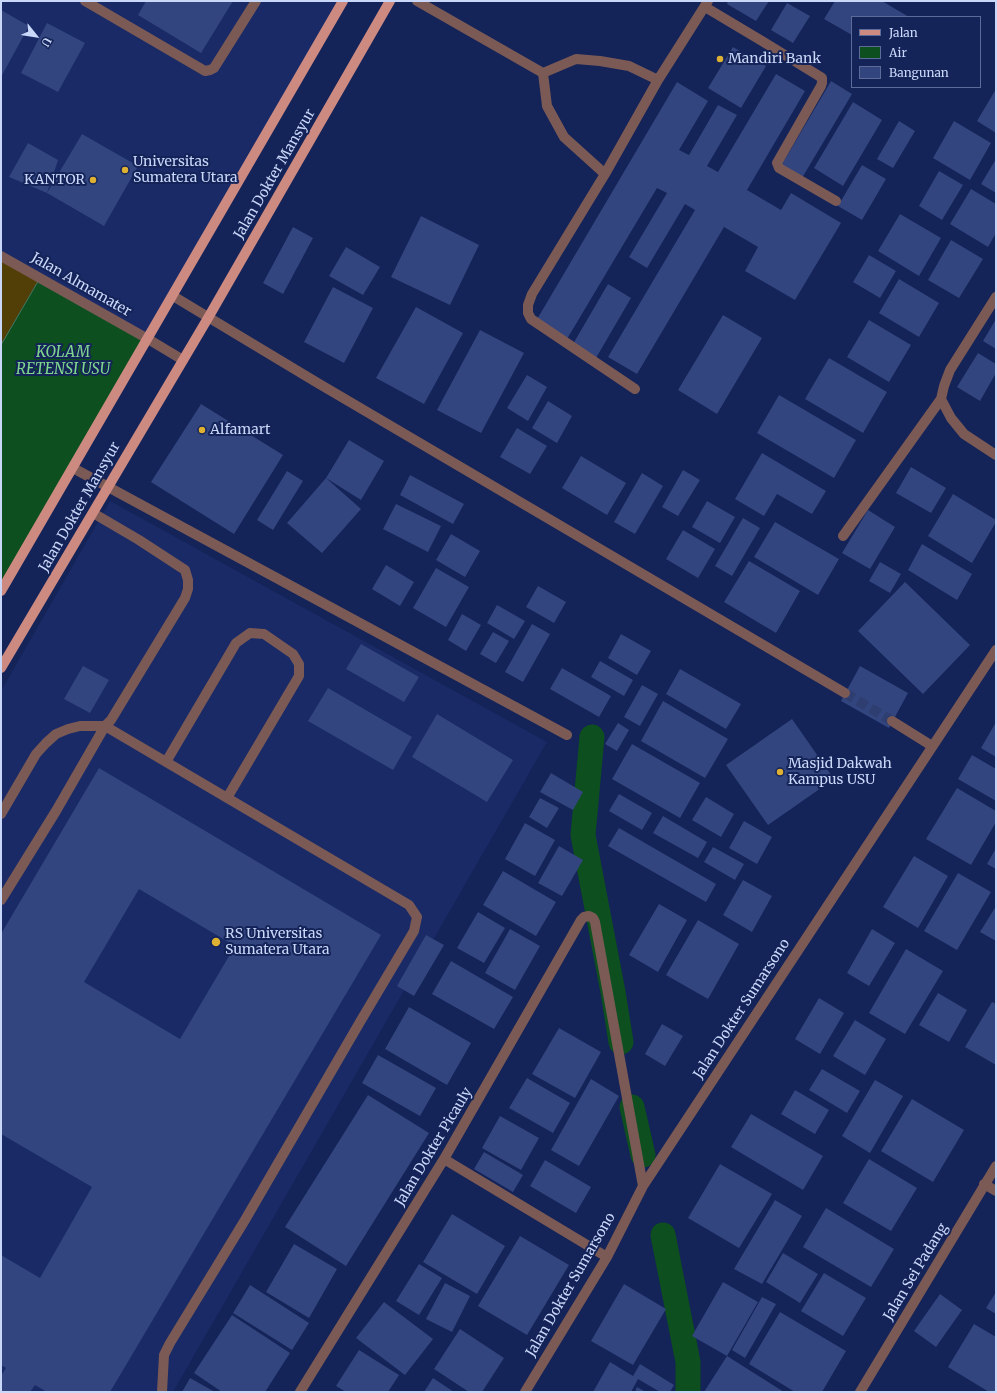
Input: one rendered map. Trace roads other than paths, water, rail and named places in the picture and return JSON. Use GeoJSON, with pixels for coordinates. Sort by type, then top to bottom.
{"type":"FeatureCollection","features":[{"type":"Feature","properties":{"kind":"main road","name":"Jalan Dokter Mansyur"},"geometry":{"type":"LineString","coordinates":[[1,591],[343,1]]}},
{"type":"Feature","properties":{"kind":"main road","name":"Jalan Dokter Mansyur"},"geometry":{"type":"LineString","coordinates":[[1,668],[208,318],[390,1]]}},
{"type":"Feature","properties":{"kind":"street"},"geometry":{"type":"LineString","coordinates":[[85,1],[205,71],[214,68],[256,1]]}},
{"type":"Feature","properties":{"kind":"street"},"geometry":{"type":"LineString","coordinates":[[417,1],[543,73]]}},
{"type":"Feature","properties":{"kind":"street"},"geometry":{"type":"LineString","coordinates":[[635,389],[531,319],[528,313],[528,305],[532,294],[605,174],[658,80],[706,4],[822,78],[821,86],[777,163],[779,168],[836,201]]}},
{"type":"Feature","properties":{"kind":"street"},"geometry":{"type":"LineString","coordinates":[[543,73],[576,59],[600,61],[628,66],[658,80]]}},
{"type":"Feature","properties":{"kind":"street"},"geometry":{"type":"LineString","coordinates":[[543,73],[547,106],[564,137],[605,174]]}},
{"type":"Feature","properties":{"kind":"street","name":"Jalan Almamater"},"geometry":{"type":"LineString","coordinates":[[1,256],[148,339]]}},
{"type":"Feature","properties":{"kind":"street"},"geometry":{"type":"LineString","coordinates":[[173,296],[845,693]]}},
{"type":"Feature","properties":{"kind":"street"},"geometry":{"type":"LineString","coordinates":[[843,536],[941,399],[950,370],[996,297]]}},
{"type":"Feature","properties":{"kind":"street"},"geometry":{"type":"LineString","coordinates":[[148,339],[183,360]]}},
{"type":"Feature","properties":{"kind":"street"},"geometry":{"type":"LineString","coordinates":[[941,399],[951,418],[964,434],[996,454]]}},
{"type":"Feature","properties":{"kind":"street"},"geometry":{"type":"LineString","coordinates":[[73,468],[566,735]]}},
{"type":"Feature","properties":{"kind":"street"},"geometry":{"type":"LineString","coordinates":[[1,900],[56,811],[105,726],[112,720],[185,598],[188,589],[188,580],[184,570],[139,540],[93,513]]}},
{"type":"Feature","properties":{"kind":"street"},"geometry":{"type":"LineString","coordinates":[[166,762],[236,643],[250,633],[264,634],[293,654],[299,664],[299,676],[227,798]]}},
{"type":"Feature","properties":{"kind":"street","name":"Jalan Dokter Sumarsono"},"geometry":{"type":"LineString","coordinates":[[525,1392],[607,1257],[643,1186],[996,650]]}},
{"type":"Feature","properties":{"kind":"street"},"geometry":{"type":"LineString","coordinates":[[892,721],[932,746]]}},
{"type":"Feature","properties":{"kind":"street"},"geometry":{"type":"LineString","coordinates":[[1,814],[36,754],[56,734],[80,726],[105,726],[409,905],[417,917],[414,931],[245,1220],[170,1343],[164,1355],[162,1392]]}},
{"type":"Feature","properties":{"kind":"street","name":"Jalan Dokter Picauly"},"geometry":{"type":"LineString","coordinates":[[300,1392],[444,1159],[581,920],[588,916],[593,918],[595,922],[643,1186]]}},
{"type":"Feature","properties":{"kind":"street"},"geometry":{"type":"LineString","coordinates":[[444,1159],[607,1257]]}},
{"type":"Feature","properties":{"kind":"street","name":"Jalan Sei Padang"},"geometry":{"type":"LineString","coordinates":[[860,1392],[996,1166]]}},
{"type":"Feature","properties":{"kind":"street"},"geometry":{"type":"LineString","coordinates":[[984,1184],[996,1191]]}},
{"type":"Feature","properties":{"kind":"water","name":"KOLAM RETENSI USU"},"geometry":{"type":"Polygon","coordinates":[[[40,278],[148,339],[1,591],[1,345],[40,278]]]}},
{"type":"Feature","properties":{"kind":"waterway"},"geometry":{"type":"LineString","coordinates":[[592,737],[583,835],[621,1042]]}},
{"type":"Feature","properties":{"kind":"waterway"},"geometry":{"type":"LineString","coordinates":[[632,1107],[643,1155]]}},
{"type":"Feature","properties":{"kind":"waterway"},"geometry":{"type":"LineString","coordinates":[[663,1235],[688,1362],[688,1392]]}},
{"type":"Feature","properties":{"kind":"tunnel"},"geometry":{"type":"LineString","coordinates":[[845,693],[892,721]]}},
{"type":"Feature","properties":{"kind":"place","name":"Mandiri Bank"},"geometry":{"type":"Point","coordinates":[720,59]}},
{"type":"Feature","properties":{"kind":"place","name":"Universitas Sumatera Utara"},"geometry":{"type":"Point","coordinates":[125,170]}},
{"type":"Feature","properties":{"kind":"place","name":"KANTOR"},"geometry":{"type":"Point","coordinates":[93,180]}},
{"type":"Feature","properties":{"kind":"place","name":"Alfamart"},"geometry":{"type":"Point","coordinates":[202,430]}},
{"type":"Feature","properties":{"kind":"place","name":"Masjid Dakwah Kampus USU"},"geometry":{"type":"Point","coordinates":[780,772]}},
{"type":"Feature","properties":{"kind":"place","name":"RS Universitas Sumatera Utara"},"geometry":{"type":"Point","coordinates":[216,942]}}]}
